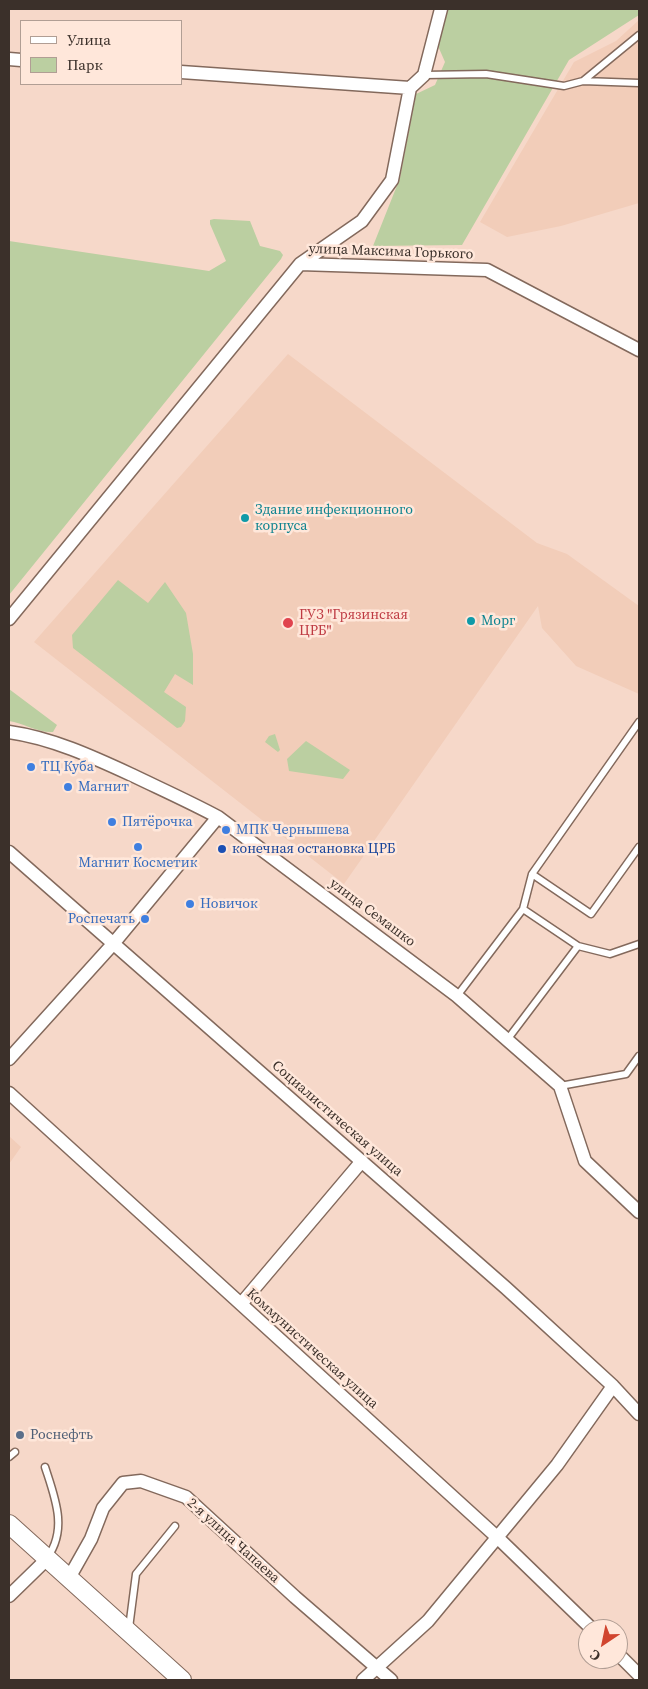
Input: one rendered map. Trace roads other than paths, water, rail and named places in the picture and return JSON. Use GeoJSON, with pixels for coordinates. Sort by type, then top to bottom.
{"type":"FeatureCollection","features":[{"type":"Feature","properties":{"kind":"main road"},"geometry":{"type":"LineString","coordinates":[[9,1524],[182,1680]]}},
{"type":"Feature","properties":{"kind":"street"},"geometry":{"type":"LineString","coordinates":[[182,72],[410,88],[424,75],[441,9]]}},
{"type":"Feature","properties":{"kind":"street","name":"улица Максима Горького"},"geometry":{"type":"LineString","coordinates":[[300,264],[362,222],[392,180],[410,88]]}},
{"type":"Feature","properties":{"kind":"street"},"geometry":{"type":"LineString","coordinates":[[9,619],[300,264]]}},
{"type":"Feature","properties":{"kind":"street","name":"улица Максима Горького"},"geometry":{"type":"LineString","coordinates":[[300,264],[487,270],[639,350]]}},
{"type":"Feature","properties":{"kind":"street","name":"улица Семашко"},"geometry":{"type":"LineString","coordinates":[[9,732],[28,735],[90,756],[186,800],[218,818],[457,996],[560,1086]]}},
{"type":"Feature","properties":{"kind":"street"},"geometry":{"type":"LineString","coordinates":[[9,1059],[113,944],[218,818]]}},
{"type":"Feature","properties":{"kind":"street","name":"Социалистическая улица"},"geometry":{"type":"LineString","coordinates":[[9,852],[362,1161],[613,1386],[639,1414]]}},
{"type":"Feature","properties":{"kind":"street"},"geometry":{"type":"LineString","coordinates":[[560,1086],[585,1161],[639,1212]]}},
{"type":"Feature","properties":{"kind":"street","name":"Коммунистическая улица"},"geometry":{"type":"LineString","coordinates":[[9,1094],[498,1538],[582,1619]]}},
{"type":"Feature","properties":{"kind":"street"},"geometry":{"type":"LineString","coordinates":[[241,1304],[362,1161]]}},
{"type":"Feature","properties":{"kind":"street"},"geometry":{"type":"LineString","coordinates":[[363,1680],[428,1621],[557,1465],[613,1386]]}},
{"type":"Feature","properties":{"kind":"street","name":"2-я улица Чапаева"},"geometry":{"type":"LineString","coordinates":[[68,1578],[91,1539],[103,1508],[123,1483],[140,1481],[186,1497],[295,1597],[391,1680]]}},
{"type":"Feature","properties":{"kind":"street"},"geometry":{"type":"LineString","coordinates":[[9,1596],[47,1559]]}},
{"type":"Feature","properties":{"kind":"street"},"geometry":{"type":"LineString","coordinates":[[628,1664],[639,1675]]}},
{"type":"Feature","properties":{"kind":"lane"},"geometry":{"type":"LineString","coordinates":[[583,81],[639,35]]}},
{"type":"Feature","properties":{"kind":"lane"},"geometry":{"type":"LineString","coordinates":[[424,75],[486,74],[564,86],[583,81],[639,83]]}},
{"type":"Feature","properties":{"kind":"lane"},"geometry":{"type":"LineString","coordinates":[[457,996],[523,909],[532,874],[639,722]]}},
{"type":"Feature","properties":{"kind":"lane"},"geometry":{"type":"LineString","coordinates":[[532,874],[591,914],[639,847]]}},
{"type":"Feature","properties":{"kind":"lane"},"geometry":{"type":"LineString","coordinates":[[523,909],[578,946],[610,954],[639,944]]}},
{"type":"Feature","properties":{"kind":"lane"},"geometry":{"type":"LineString","coordinates":[[507,1040],[578,946]]}},
{"type":"Feature","properties":{"kind":"lane"},"geometry":{"type":"LineString","coordinates":[[560,1086],[626,1074],[639,1056]]}},
{"type":"Feature","properties":{"kind":"lane"},"geometry":{"type":"LineString","coordinates":[[9,1457],[15,1452]]}},
{"type":"Feature","properties":{"kind":"lane"},"geometry":{"type":"LineString","coordinates":[[46,1467],[60,1515],[54,1548],[47,1559]]}},
{"type":"Feature","properties":{"kind":"lane"},"geometry":{"type":"LineString","coordinates":[[128,1632],[136,1574],[174,1526]]}},
{"type":"Feature","properties":{"kind":"place","name":"Здание инфекционного корпуса"},"geometry":{"type":"Point","coordinates":[245,518]}},
{"type":"Feature","properties":{"kind":"place","name":"Морг"},"geometry":{"type":"Point","coordinates":[471,621]}},
{"type":"Feature","properties":{"kind":"place","name":"ГУЗ \"Грязинская ЦРБ\""},"geometry":{"type":"Point","coordinates":[288,623]}},
{"type":"Feature","properties":{"kind":"place","name":"ТЦ Куба"},"geometry":{"type":"Point","coordinates":[31,767]}},
{"type":"Feature","properties":{"kind":"place","name":"Магнит"},"geometry":{"type":"Point","coordinates":[68,787]}},
{"type":"Feature","properties":{"kind":"place","name":"Пятёрочка"},"geometry":{"type":"Point","coordinates":[112,822]}},
{"type":"Feature","properties":{"kind":"place","name":"МПК Чернышева"},"geometry":{"type":"Point","coordinates":[226,830]}},
{"type":"Feature","properties":{"kind":"place","name":"Магнит Косметик"},"geometry":{"type":"Point","coordinates":[138,847]}},
{"type":"Feature","properties":{"kind":"place","name":"конечная остановка ЦРБ"},"geometry":{"type":"Point","coordinates":[222,849]}},
{"type":"Feature","properties":{"kind":"place","name":"Новичок"},"geometry":{"type":"Point","coordinates":[190,904]}},
{"type":"Feature","properties":{"kind":"place","name":"Роспечать"},"geometry":{"type":"Point","coordinates":[145,919]}},
{"type":"Feature","properties":{"kind":"place","name":"Роснефть"},"geometry":{"type":"Point","coordinates":[20,1435]}}]}
